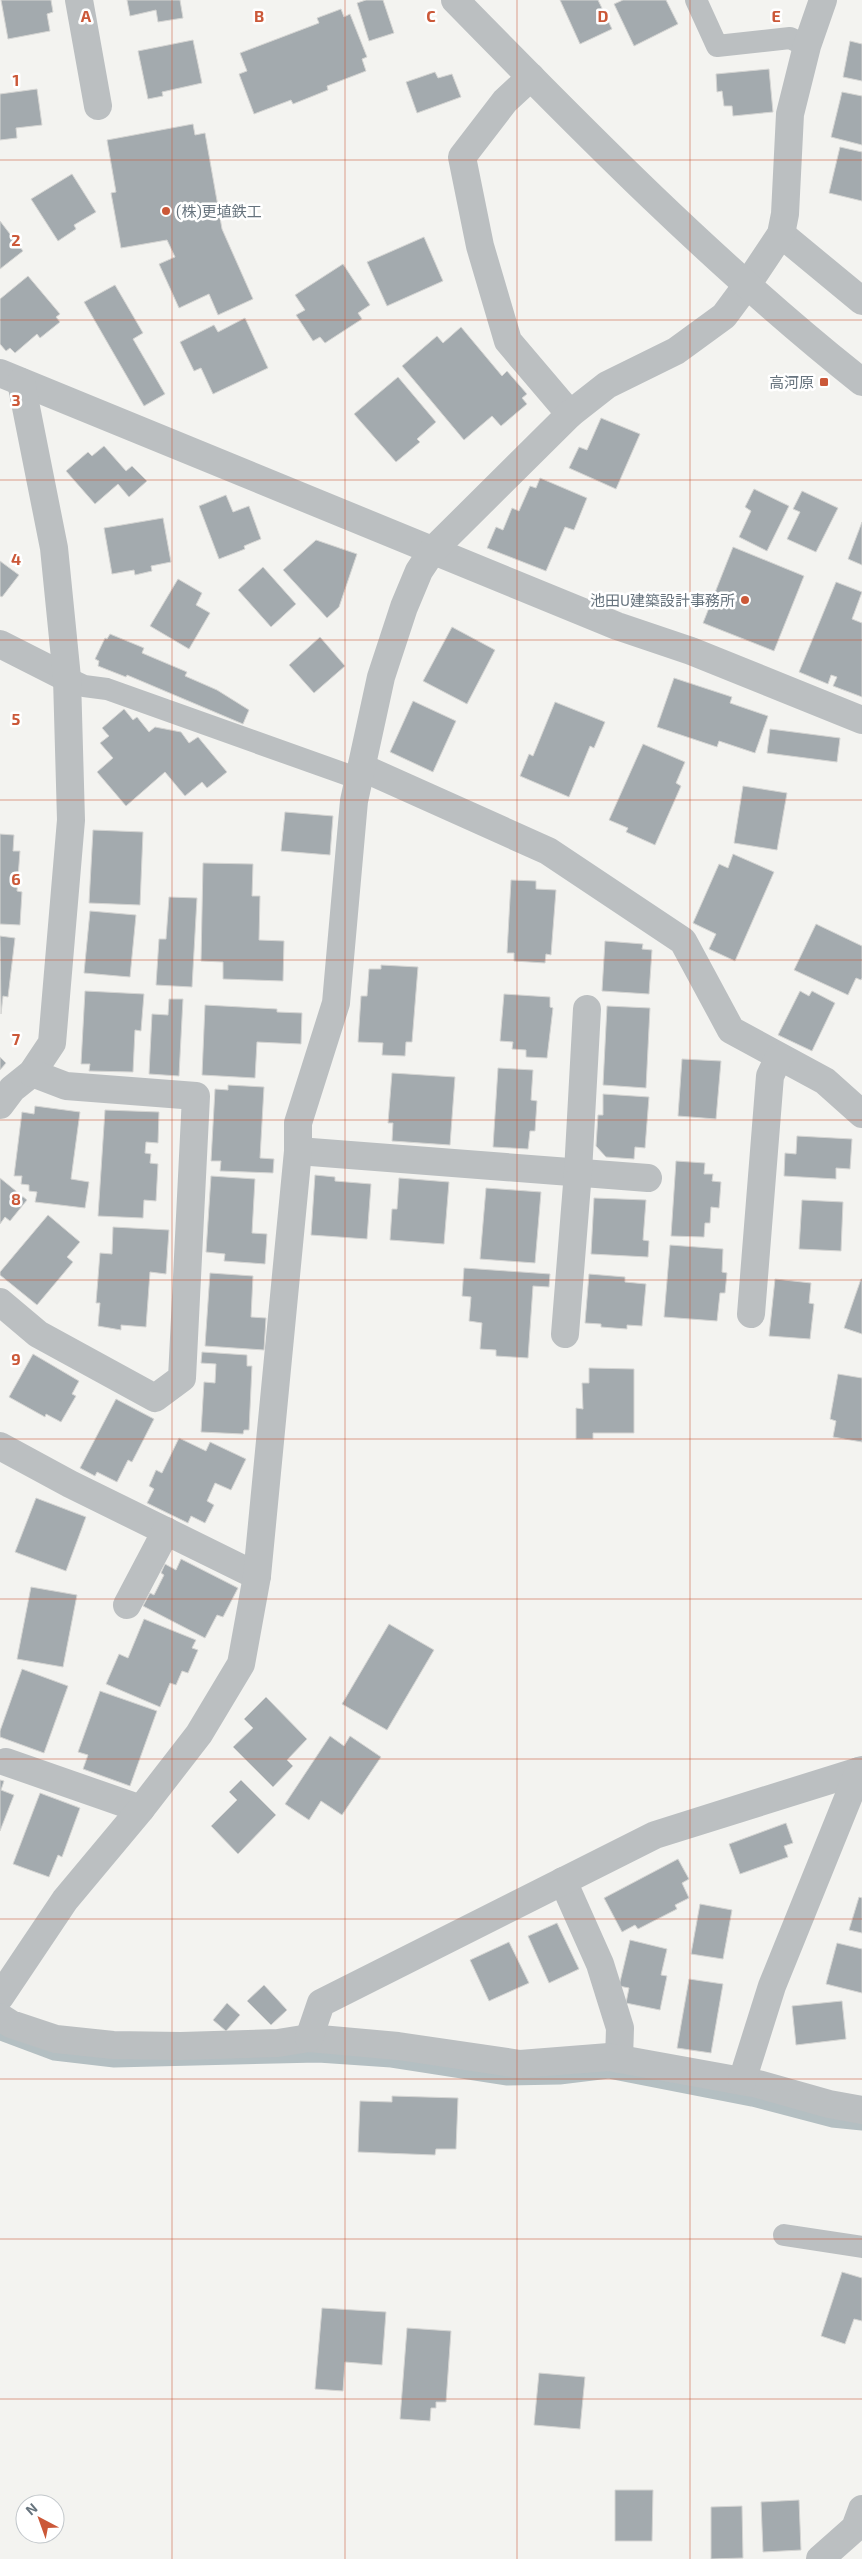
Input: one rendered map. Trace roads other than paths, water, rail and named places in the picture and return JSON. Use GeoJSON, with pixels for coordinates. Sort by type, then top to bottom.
{"type":"FeatureCollection","features":[{"type":"Feature","properties":{"kind":"street"},"geometry":{"type":"LineString","coordinates":[[78,0],[98,106]]}},
{"type":"Feature","properties":{"kind":"street"},"geometry":{"type":"LineString","coordinates":[[455,0],[662,208],[747,285],[862,382]]}},
{"type":"Feature","properties":{"kind":"street"},"geometry":{"type":"LineString","coordinates":[[0,1997],[65,1900],[141,1809],[199,1734],[241,1664],[257,1576],[298,1151],[298,1123],[336,1002],[354,801],[381,677],[404,607],[419,571],[433,550],[570,414],[607,385],[676,351],[724,316],[747,285],[781,234],[785,214],[790,114],[807,46],[823,0]]}},
{"type":"Feature","properties":{"kind":"street"},"geometry":{"type":"LineString","coordinates":[[531,77],[505,101],[462,157],[480,246],[508,341],[570,414]]}},
{"type":"Feature","properties":{"kind":"street"},"geometry":{"type":"LineString","coordinates":[[781,234],[862,301]]}},
{"type":"Feature","properties":{"kind":"street"},"geometry":{"type":"LineString","coordinates":[[11,377],[617,626],[690,651],[862,720]]}},
{"type":"Feature","properties":{"kind":"street"},"geometry":{"type":"LineString","coordinates":[[0,1104],[12,1089],[32,1073],[52,1044],[71,820],[67,678],[54,548],[11,377]]}},
{"type":"Feature","properties":{"kind":"street"},"geometry":{"type":"LineString","coordinates":[[0,644],[67,678]]}},
{"type":"Feature","properties":{"kind":"street"},"geometry":{"type":"LineString","coordinates":[[361,773],[372,772],[548,851],[683,941],[731,1030],[779,1058],[825,1081],[862,1114]]}},
{"type":"Feature","properties":{"kind":"street"},"geometry":{"type":"LineString","coordinates":[[566,1334],[578,1172],[587,1009]]}},
{"type":"Feature","properties":{"kind":"street"},"geometry":{"type":"LineString","coordinates":[[751,1314],[770,1076],[779,1058]]}},
{"type":"Feature","properties":{"kind":"street"},"geometry":{"type":"LineString","coordinates":[[0,1302],[38,1334],[155,1398],[182,1378],[196,1096],[66,1086],[32,1073]]}},
{"type":"Feature","properties":{"kind":"street"},"geometry":{"type":"LineString","coordinates":[[298,1151],[648,1178]]}},
{"type":"Feature","properties":{"kind":"street"},"geometry":{"type":"LineString","coordinates":[[0,1446],[70,1484],[257,1576]]}},
{"type":"Feature","properties":{"kind":"street"},"geometry":{"type":"LineString","coordinates":[[127,1605],[166,1531]]}},
{"type":"Feature","properties":{"kind":"street"},"geometry":{"type":"LineString","coordinates":[[6,1762],[141,1809]]}},
{"type":"Feature","properties":{"kind":"street"},"geometry":{"type":"LineString","coordinates":[[309,2038],[321,2003],[655,1835],[860,1770]]}},
{"type":"Feature","properties":{"kind":"street"},"geometry":{"type":"LineString","coordinates":[[742,2081],[772,1986],[860,1770]]}},
{"type":"Feature","properties":{"kind":"street"},"geometry":{"type":"LineString","coordinates":[[563,1881],[600,1964],[620,2028],[619,2059]]}},
{"type":"Feature","properties":{"kind":"street"},"geometry":{"type":"LineString","coordinates":[[0,2017],[11,2024],[56,2039],[113,2045],[229,2045],[278,2043],[309,2038],[398,2046],[520,2064],[609,2057],[742,2081],[830,2104],[862,2110]]}},
{"type":"Feature","properties":{"kind":"street"},"geometry":{"type":"LineString","coordinates":[[820,2559],[854,2528],[862,2509]]}},
{"type":"Feature","properties":{"kind":"lane"},"geometry":{"type":"LineString","coordinates":[[696,0],[717,46],[790,38],[807,46]]}},
{"type":"Feature","properties":{"kind":"lane"},"geometry":{"type":"LineString","coordinates":[[67,678],[84,686],[107,689],[348,775],[361,773]]}},
{"type":"Feature","properties":{"kind":"lane"},"geometry":{"type":"LineString","coordinates":[[784,2235],[862,2247]]}},
{"type":"Feature","properties":{"kind":"waterway"},"geometry":{"type":"LineString","coordinates":[[0,2035],[54,2055],[114,2062],[318,2057],[391,2062],[507,2080],[560,2079],[609,2073],[752,2101],[832,2122],[862,2125]]}},
{"type":"Feature","properties":{"kind":"place","name":"(株)更埴鉄工"},"geometry":{"type":"Point","coordinates":[166,211]}},
{"type":"Feature","properties":{"kind":"place","name":"高河原"},"geometry":{"type":"Point","coordinates":[824,382]}},
{"type":"Feature","properties":{"kind":"place","name":"池田U建築設計事務所"},"geometry":{"type":"Point","coordinates":[745,600]}}]}
